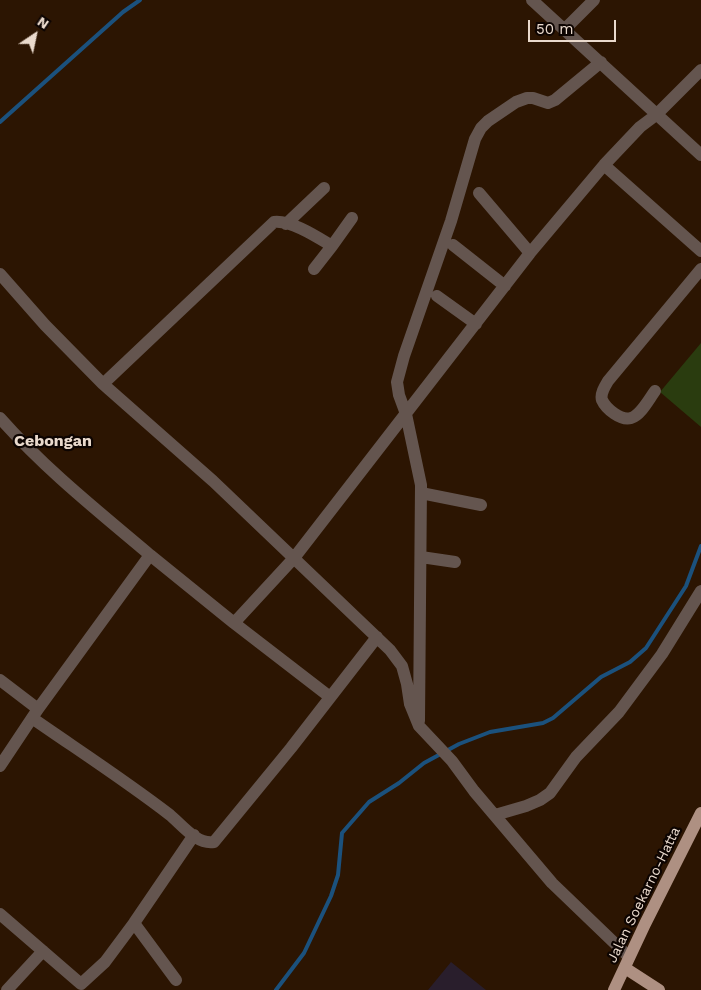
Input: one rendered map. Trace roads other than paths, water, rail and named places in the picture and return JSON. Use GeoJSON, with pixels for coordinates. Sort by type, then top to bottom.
{"type":"FeatureCollection","features":[{"type":"Feature","properties":{"kind":"main road","name":"Jalan Soekarno-Hatta"},"geometry":{"type":"LineString","coordinates":[[614,990],[697,830],[701,813]]}},
{"type":"Feature","properties":{"kind":"main road"},"geometry":{"type":"LineString","coordinates":[[627,962],[658,990]]}},
{"type":"Feature","properties":{"kind":"street"},"geometry":{"type":"LineString","coordinates":[[532,0],[701,155]]}},
{"type":"Feature","properties":{"kind":"street"},"geometry":{"type":"LineString","coordinates":[[565,29],[594,0]]}},
{"type":"Feature","properties":{"kind":"street"},"geometry":{"type":"LineString","coordinates":[[420,726],[421,493],[406,414],[398,395],[398,382],[404,356],[452,221],[475,139],[481,128],[516,102],[527,98],[548,103],[555,100],[601,62]]}},
{"type":"Feature","properties":{"kind":"street"},"geometry":{"type":"LineString","coordinates":[[234,623],[294,558],[530,253],[604,165],[640,127],[656,115],[701,70]]}},
{"type":"Feature","properties":{"kind":"street"},"geometry":{"type":"LineString","coordinates":[[604,165],[701,252]]}},
{"type":"Feature","properties":{"kind":"street"},"geometry":{"type":"LineString","coordinates":[[286,224],[324,188]]}},
{"type":"Feature","properties":{"kind":"street"},"geometry":{"type":"LineString","coordinates":[[478,193],[530,253]]}},
{"type":"Feature","properties":{"kind":"street"},"geometry":{"type":"LineString","coordinates":[[314,269],[352,218]]}},
{"type":"Feature","properties":{"kind":"street"},"geometry":{"type":"LineString","coordinates":[[103,384],[274,222],[280,221],[305,230],[332,246]]}},
{"type":"Feature","properties":{"kind":"street"},"geometry":{"type":"LineString","coordinates":[[453,245],[505,286]]}},
{"type":"Feature","properties":{"kind":"street"},"geometry":{"type":"LineString","coordinates":[[655,391],[633,418],[613,413],[602,400],[608,381],[701,269]]}},
{"type":"Feature","properties":{"kind":"street"},"geometry":{"type":"LineString","coordinates":[[0,274],[45,325],[103,384],[213,482],[390,650],[402,666],[410,704],[420,726],[452,761],[520,847],[627,962]]}},
{"type":"Feature","properties":{"kind":"street"},"geometry":{"type":"LineString","coordinates":[[437,296],[476,324]]}},
{"type":"Feature","properties":{"kind":"street"},"geometry":{"type":"LineString","coordinates":[[0,418],[20,441],[67,486],[234,623],[330,697]]}},
{"type":"Feature","properties":{"kind":"street"},"geometry":{"type":"LineString","coordinates":[[421,493],[480,505]]}},
{"type":"Feature","properties":{"kind":"street"},"geometry":{"type":"LineString","coordinates":[[0,766],[150,554]]}},
{"type":"Feature","properties":{"kind":"street"},"geometry":{"type":"LineString","coordinates":[[421,557],[455,562]]}},
{"type":"Feature","properties":{"kind":"street"},"geometry":{"type":"LineString","coordinates":[[495,815],[526,806],[540,800],[550,792],[576,756],[619,712],[677,631],[701,591]]}},
{"type":"Feature","properties":{"kind":"street"},"geometry":{"type":"LineString","coordinates":[[0,680],[35,714],[194,835],[204,842],[214,842],[377,637]]}},
{"type":"Feature","properties":{"kind":"street"},"geometry":{"type":"LineString","coordinates":[[0,914],[85,987],[134,923],[194,835]]}},
{"type":"Feature","properties":{"kind":"street"},"geometry":{"type":"LineString","coordinates":[[134,923],[176,980]]}},
{"type":"Feature","properties":{"kind":"street"},"geometry":{"type":"LineString","coordinates":[[7,990],[43,951]]}},
{"type":"Feature","properties":{"kind":"waterway"},"geometry":{"type":"LineString","coordinates":[[0,122],[123,12],[140,0]]}},
{"type":"Feature","properties":{"kind":"waterway"},"geometry":{"type":"LineString","coordinates":[[276,990],[304,953],[331,896],[338,875],[342,833],[369,802],[399,783],[424,763],[459,744],[490,732],[543,723],[553,718],[601,677],[630,662],[646,648],[686,586],[701,546]]}},
{"type":"Feature","properties":{"kind":"district","name":"Cebongan"},"geometry":{"type":"Point","coordinates":[53,441]}}]}
